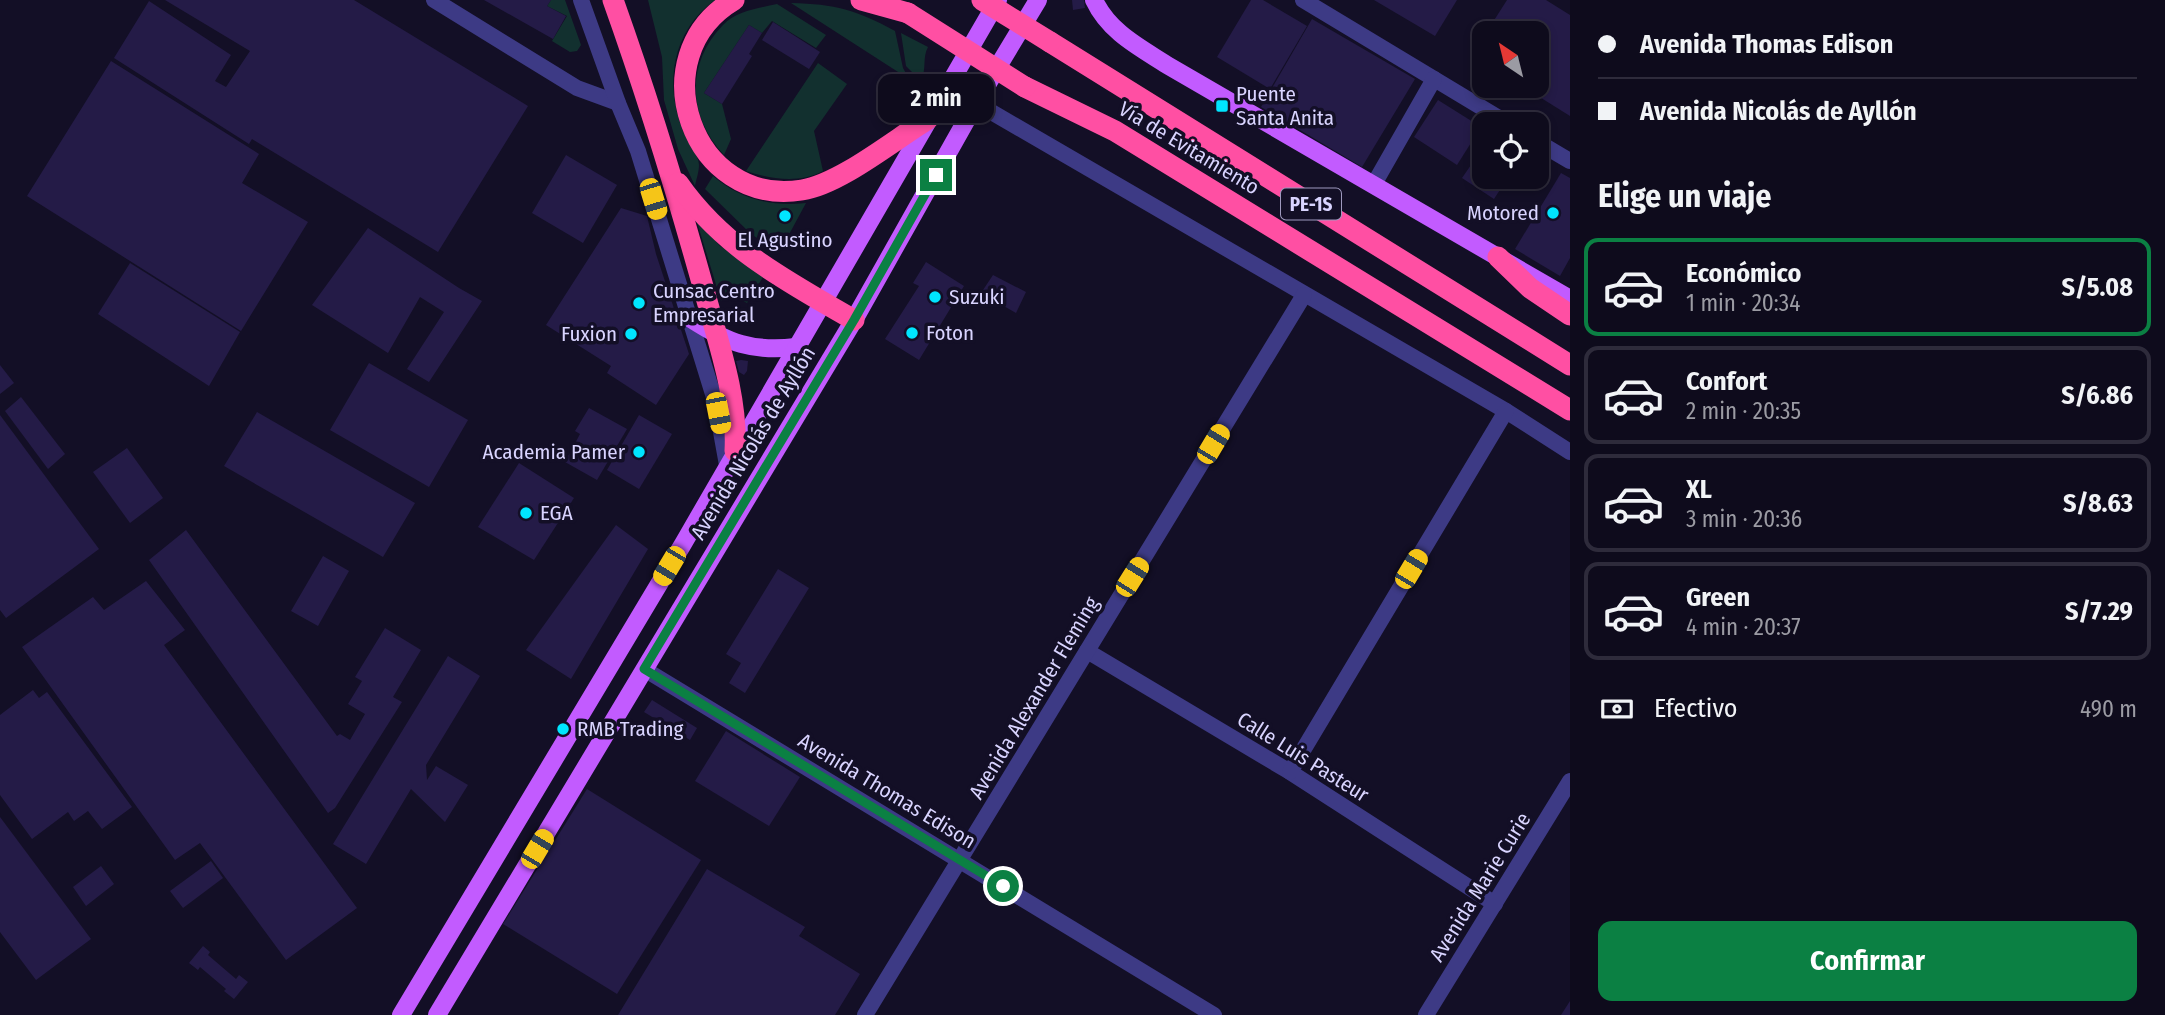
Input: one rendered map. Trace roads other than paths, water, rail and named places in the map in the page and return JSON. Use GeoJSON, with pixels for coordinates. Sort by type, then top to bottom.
{"type":"FeatureCollection","features":[{"type":"Feature","properties":{"kind":"highway"},"geometry":{"type":"LineString","coordinates":[[613,0],[665,160],[730,389],[736,436],[731,458]]}},
{"type":"Feature","properties":{"kind":"highway"},"geometry":{"type":"LineString","coordinates":[[734,0],[717,12],[699,33],[687,65],[685,93],[689,119],[706,150],[729,175],[746,186],[773,191],[814,187],[839,176],[928,119]]}},
{"type":"Feature","properties":{"kind":"highway"},"geometry":{"type":"LineString","coordinates":[[861,0],[908,13]]}},
{"type":"Feature","properties":{"kind":"highway","name":"Vía de Evitamiento"},"geometry":{"type":"LineString","coordinates":[[887,0],[1025,86],[1115,131],[1570,410]]}},
{"type":"Feature","properties":{"kind":"highway","name":"Vía de Evitamiento"},"geometry":{"type":"LineString","coordinates":[[982,0],[1570,365]]}},
{"type":"Feature","properties":{"kind":"highway"},"geometry":{"type":"LineString","coordinates":[[665,160],[690,200],[722,234],[758,262],[854,320]]}},
{"type":"Feature","properties":{"kind":"highway"},"geometry":{"type":"LineString","coordinates":[[1498,257],[1530,288],[1570,315]]}},
{"type":"Feature","properties":{"kind":"main road","name":"Avenida Nicolás de Ayllón"},"geometry":{"type":"LineString","coordinates":[[401,1015],[676,555],[998,0]]}},
{"type":"Feature","properties":{"kind":"main road","name":"Avenida Nicolás de Ayllón"},"geometry":{"type":"LineString","coordinates":[[437,1015],[854,320],[976,103],[1038,0]]}},
{"type":"Feature","properties":{"kind":"main road"},"geometry":{"type":"LineString","coordinates":[[1094,0],[1109,24],[1167,65],[1570,299]]}},
{"type":"Feature","properties":{"kind":"main road"},"geometry":{"type":"LineString","coordinates":[[691,320],[742,346],[796,347]]}},
{"type":"Feature","properties":{"kind":"street"},"geometry":{"type":"LineString","coordinates":[[434,0],[578,88],[618,103]]}},
{"type":"Feature","properties":{"kind":"street"},"geometry":{"type":"LineString","coordinates":[[581,0],[638,151],[731,458]]}},
{"type":"Feature","properties":{"kind":"street"},"geometry":{"type":"LineString","coordinates":[[1303,0],[1489,112]]}},
{"type":"Feature","properties":{"kind":"street"},"geometry":{"type":"LineString","coordinates":[[1374,184],[1434,79]]}},
{"type":"Feature","properties":{"kind":"street"},"geometry":{"type":"LineString","coordinates":[[976,103],[1506,411],[1570,452]]}},
{"type":"Feature","properties":{"kind":"street"},"geometry":{"type":"LineString","coordinates":[[1549,149],[1570,161]]}},
{"type":"Feature","properties":{"kind":"street","name":"Avenida Alexander Fleming"},"geometry":{"type":"LineString","coordinates":[[865,1015],[1304,295]]}},
{"type":"Feature","properties":{"kind":"street"},"geometry":{"type":"LineString","coordinates":[[1290,772],[1506,411]]}},
{"type":"Feature","properties":{"kind":"street","name":"Calle Luis Pasteur"},"geometry":{"type":"LineString","coordinates":[[1087,651],[1290,772],[1494,904]]}},
{"type":"Feature","properties":{"kind":"street","name":"Avenida Thomas Edison"},"geometry":{"type":"LineString","coordinates":[[644,669],[1214,1015]]}},
{"type":"Feature","properties":{"kind":"street","name":"Avenida Marie Curie"},"geometry":{"type":"LineString","coordinates":[[1426,1015],[1570,781]]}},
{"type":"Feature","properties":{"kind":"place","name":"Puente Santa Anita"},"geometry":{"type":"Point","coordinates":[1222,106]}},
{"type":"Feature","properties":{"kind":"place","name":"Motored"},"geometry":{"type":"Point","coordinates":[1553,213]}},
{"type":"Feature","properties":{"kind":"place","name":"El Agustino"},"geometry":{"type":"Point","coordinates":[785,216]}},
{"type":"Feature","properties":{"kind":"place","name":"Suzuki"},"geometry":{"type":"Point","coordinates":[935,297]}},
{"type":"Feature","properties":{"kind":"place","name":"Cunsac Centro Empresarial"},"geometry":{"type":"Point","coordinates":[639,303]}},
{"type":"Feature","properties":{"kind":"place","name":"Foton"},"geometry":{"type":"Point","coordinates":[912,333]}},
{"type":"Feature","properties":{"kind":"place","name":"Fuxion"},"geometry":{"type":"Point","coordinates":[631,334]}},
{"type":"Feature","properties":{"kind":"place","name":"Academia Pamer"},"geometry":{"type":"Point","coordinates":[639,452]}},
{"type":"Feature","properties":{"kind":"place","name":"EGA"},"geometry":{"type":"Point","coordinates":[526,513]}},
{"type":"Feature","properties":{"kind":"place","name":"RMB Trading"},"geometry":{"type":"Point","coordinates":[563,729]}}]}
